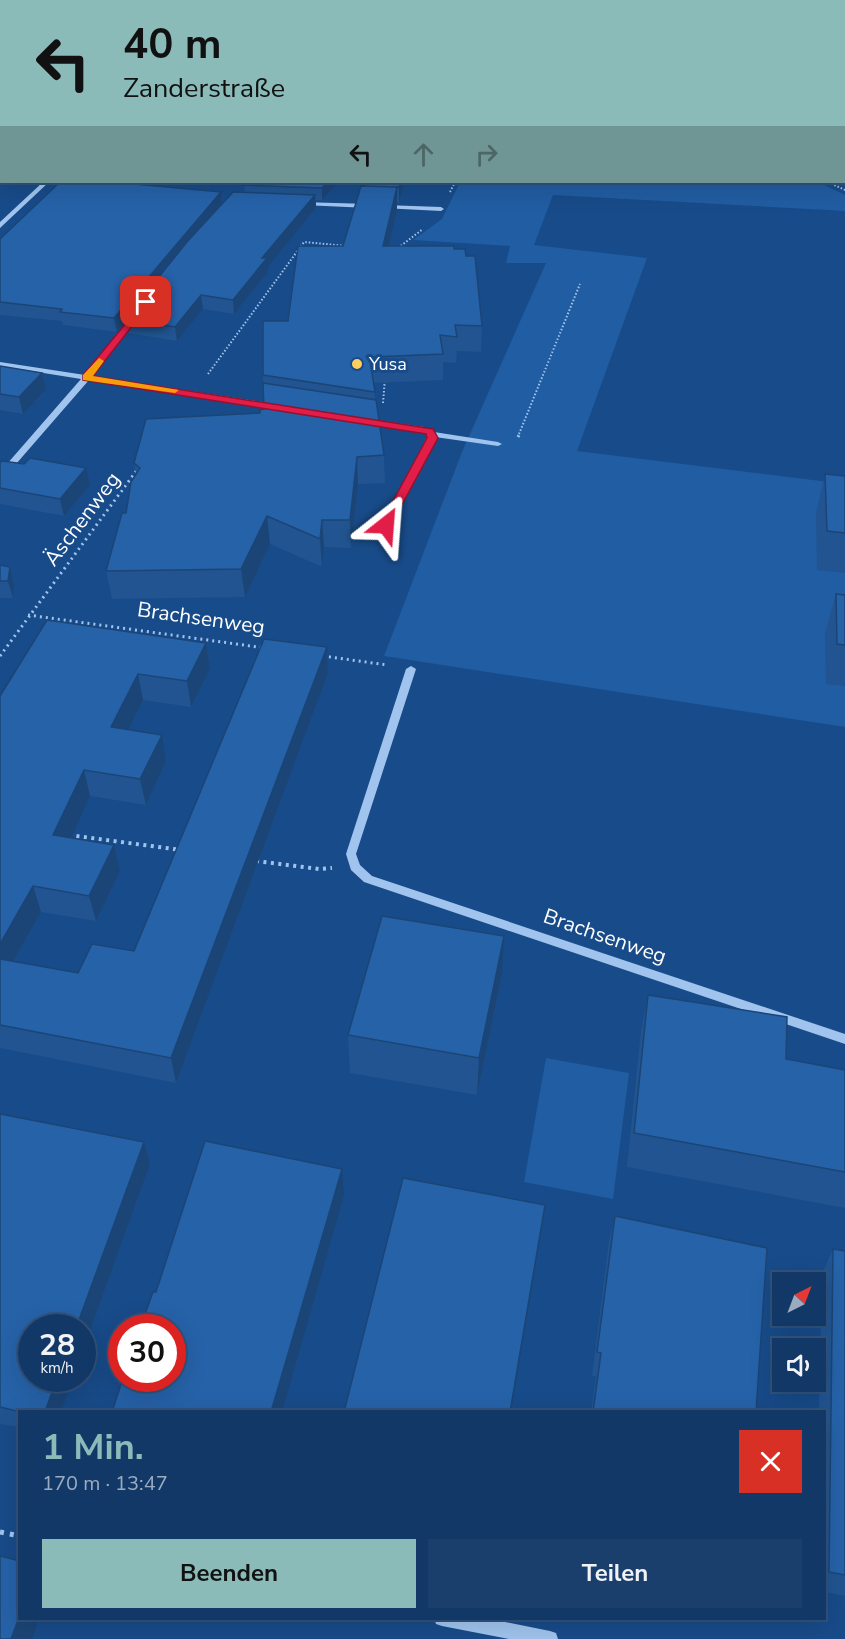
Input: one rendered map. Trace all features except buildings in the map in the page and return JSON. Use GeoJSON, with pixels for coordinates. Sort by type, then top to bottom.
{"type":"FeatureCollection","features":[{"type":"Feature","properties":{"kind":"street"},"geometry":{"type":"LineString","coordinates":[[0,226],[45,183]]}},
{"type":"Feature","properties":{"kind":"street"},"geometry":{"type":"LineString","coordinates":[[290,203],[441,209]]}},
{"type":"Feature","properties":{"kind":"street"},"geometry":{"type":"LineString","coordinates":[[0,477],[86,378],[143,305]]}},
{"type":"Feature","properties":{"kind":"street"},"geometry":{"type":"LineString","coordinates":[[0,364],[286,408]]}},
{"type":"Feature","properties":{"kind":"street"},"geometry":{"type":"LineString","coordinates":[[355,418],[424,429],[432,434],[498,444]]}},
{"type":"Feature","properties":{"kind":"street"},"geometry":{"type":"LineString","coordinates":[[386,525],[432,434]]}},
{"type":"Feature","properties":{"kind":"street"},"geometry":{"type":"LineString","coordinates":[[355,867],[351,854],[411,669]]}},
{"type":"Feature","properties":{"kind":"street","name":"Brachsenweg"},"geometry":{"type":"LineString","coordinates":[[355,867],[368,879],[845,1039]]}},
{"type":"Feature","properties":{"kind":"street"},"geometry":{"type":"LineString","coordinates":[[452,1620],[549,1639]]}},
{"type":"Feature","properties":{"kind":"path"},"geometry":{"type":"LineString","coordinates":[[451,191],[455,183]]}},
{"type":"Feature","properties":{"kind":"path"},"geometry":{"type":"LineString","coordinates":[[830,183],[845,190]]}},
{"type":"Feature","properties":{"kind":"path"},"geometry":{"type":"LineString","coordinates":[[390,250],[398,248],[416,235]]}},
{"type":"Feature","properties":{"kind":"path"},"geometry":{"type":"LineString","coordinates":[[207,376],[304,242],[348,247]]}},
{"type":"Feature","properties":{"kind":"path"},"geometry":{"type":"LineString","coordinates":[[498,444],[520,436],[580,284]]}},
{"type":"Feature","properties":{"kind":"path"},"geometry":{"type":"LineString","coordinates":[[382,406],[385,377]]}},
{"type":"Feature","properties":{"kind":"path","name":"Äschenweg"},"geometry":{"type":"LineString","coordinates":[[0,656],[28,615],[140,467]]}},
{"type":"Feature","properties":{"kind":"path","name":"Brachsenweg"},"geometry":{"type":"LineString","coordinates":[[28,615],[272,649]]}},
{"type":"Feature","properties":{"kind":"path"},"geometry":{"type":"LineString","coordinates":[[319,656],[411,669]]}},
{"type":"Feature","properties":{"kind":"path"},"geometry":{"type":"LineString","coordinates":[[62,834],[190,851]]}},
{"type":"Feature","properties":{"kind":"path"},"geometry":{"type":"LineString","coordinates":[[248,860],[319,869],[355,867]]}},
{"type":"Feature","properties":{"kind":"path"},"geometry":{"type":"LineString","coordinates":[[0,1532],[18,1536]]}},
{"type":"Feature","properties":{"kind":"shaded area"},"geometry":{"type":"Polygon","coordinates":[[[460,183],[820,183],[845,195],[845,211],[553,195],[534,245],[647,258],[577,451],[845,484],[845,727],[384,656],[462,452],[546,263],[506,263],[510,246],[413,240],[442,219],[460,183]]]}},
{"type":"Feature","properties":{"kind":"shaded area"},"geometry":{"type":"Polygon","coordinates":[[[546,1058],[629,1073],[613,1199],[524,1182],[546,1058]]]}},
{"type":"Feature","properties":{"kind":"slow traffic"},"geometry":{"type":"LineString","coordinates":[[99,361],[86,378],[175,390]]}},
{"type":"Feature","properties":{"kind":"place","name":"Yusa"},"geometry":{"type":"Point","coordinates":[357,364]}},
{"type":"Feature","properties":{"kind":"route"},"geometry":{"type":"LineString","coordinates":[[146,302],[86,378],[430,431],[433,438],[386,525]]}}]}
